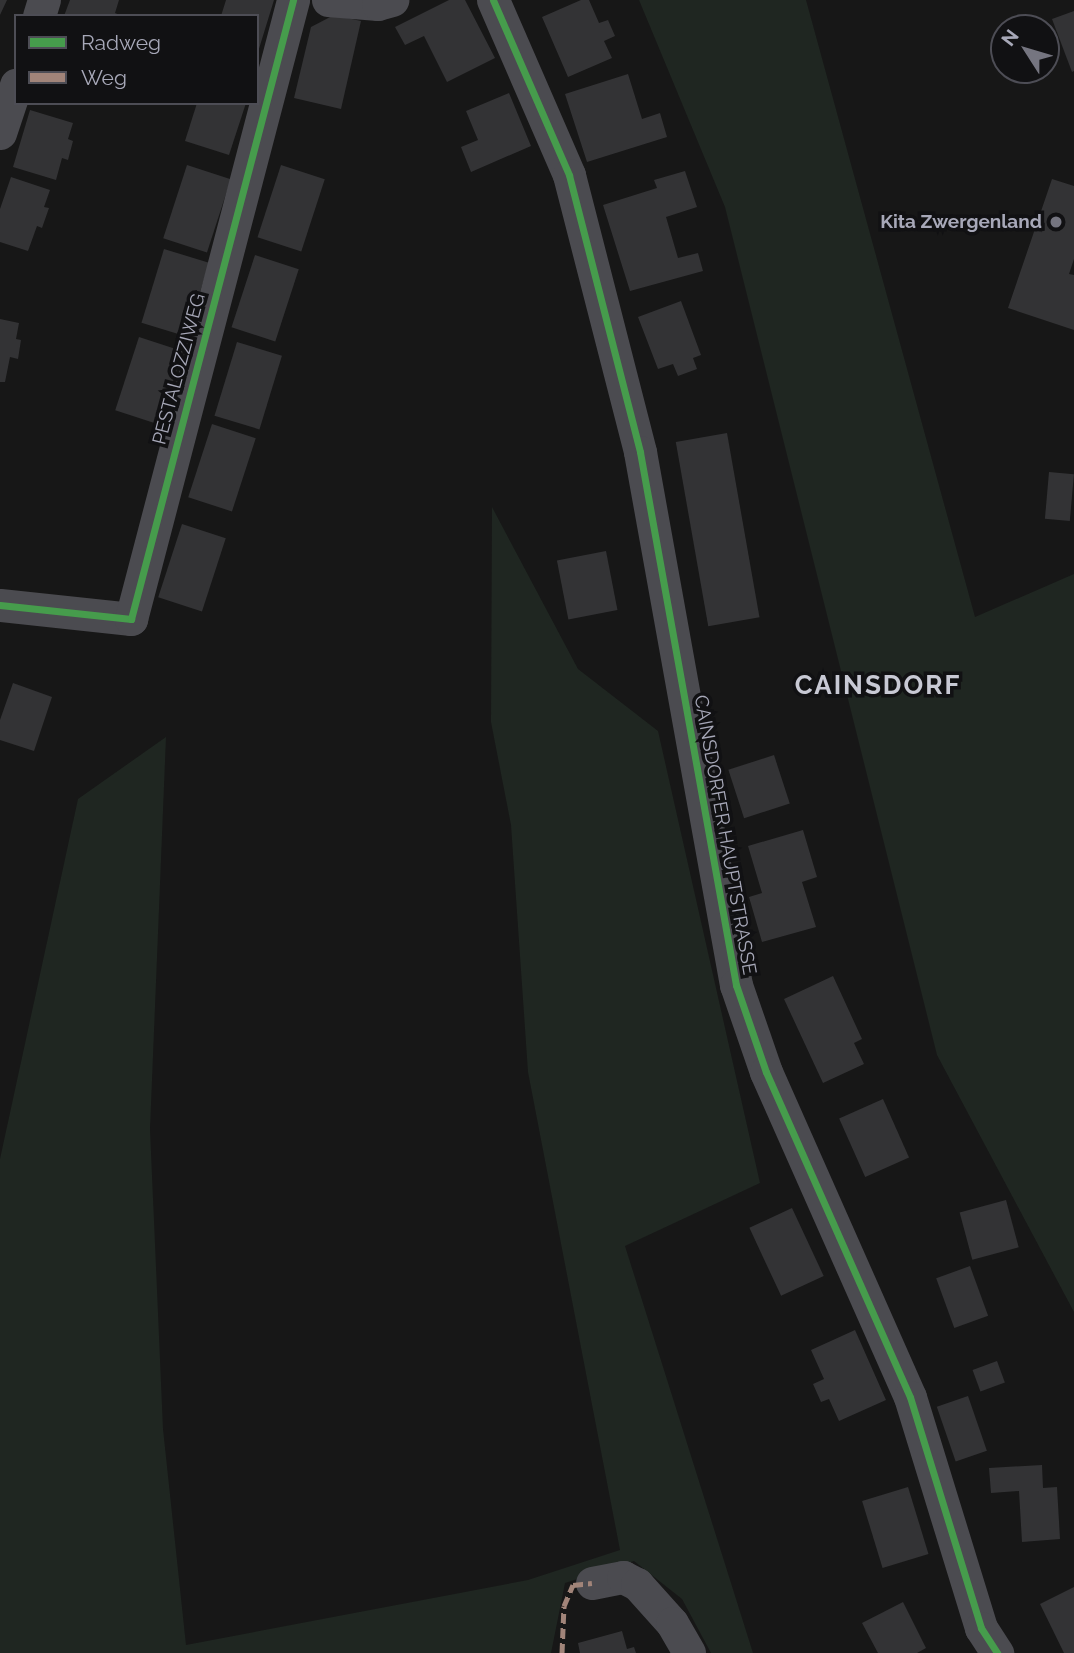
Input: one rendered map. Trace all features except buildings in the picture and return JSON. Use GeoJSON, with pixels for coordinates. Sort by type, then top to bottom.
{"type":"FeatureCollection","features":[{"type":"Feature","properties":{"kind":"street","name":"PESTALOZZIWEG"},"geometry":{"type":"LineString","coordinates":[[0,605],[131,619],[293,0]]}},
{"type":"Feature","properties":{"kind":"street"},"geometry":{"type":"LineString","coordinates":[[328,0],[378,4],[392,0]]}},
{"type":"Feature","properties":{"kind":"street","name":"CAINSDORFER HAUPTSTRASSE"},"geometry":{"type":"LineString","coordinates":[[493,0],[569,176],[640,452],[736,985],[766,1072],[910,1397],[981,1628],[997,1653]]}},
{"type":"Feature","properties":{"kind":"street"},"geometry":{"type":"LineString","coordinates":[[0,133],[14,91]]}},
{"type":"Feature","properties":{"kind":"street"},"geometry":{"type":"LineString","coordinates":[[592,1583],[623,1577],[637,1584],[672,1623],[689,1653]]}},
{"type":"Feature","properties":{"kind":"shaded area"},"geometry":{"type":"Polygon","coordinates":[[[639,0],[806,0],[975,617],[1074,574],[1074,1312],[937,1055],[725,207],[639,0]]]}},
{"type":"Feature","properties":{"kind":"shaded area"},"geometry":{"type":"Polygon","coordinates":[[[492,507],[578,669],[658,731],[760,1183],[625,1246],[753,1653],[711,1653],[682,1599],[634,1561],[565,1583],[551,1653],[0,1653],[0,1159],[78,799],[166,737],[150,1129],[163,1429],[186,1645],[528,1580],[620,1550],[528,1072],[511,825],[491,722],[492,507]]]}},
{"type":"Feature","properties":{"kind":"marked path"},"geometry":{"type":"LineString","coordinates":[[562,1653],[564,1606],[573,1585],[592,1583]]}},
{"type":"Feature","properties":{"kind":"cycle path"},"geometry":{"type":"LineString","coordinates":[[0,605],[131,619],[293,0]]}},
{"type":"Feature","properties":{"kind":"cycle path"},"geometry":{"type":"LineString","coordinates":[[493,0],[569,175],[640,452],[736,985],[766,1072],[910,1397],[981,1628],[997,1653]]}},
{"type":"Feature","properties":{"kind":"place","name":"Kita Zwergenland"},"geometry":{"type":"Point","coordinates":[1056,222]}},
{"type":"Feature","properties":{"kind":"district","name":"CAINSDORF"},"geometry":{"type":"Point","coordinates":[878,686]}}]}
